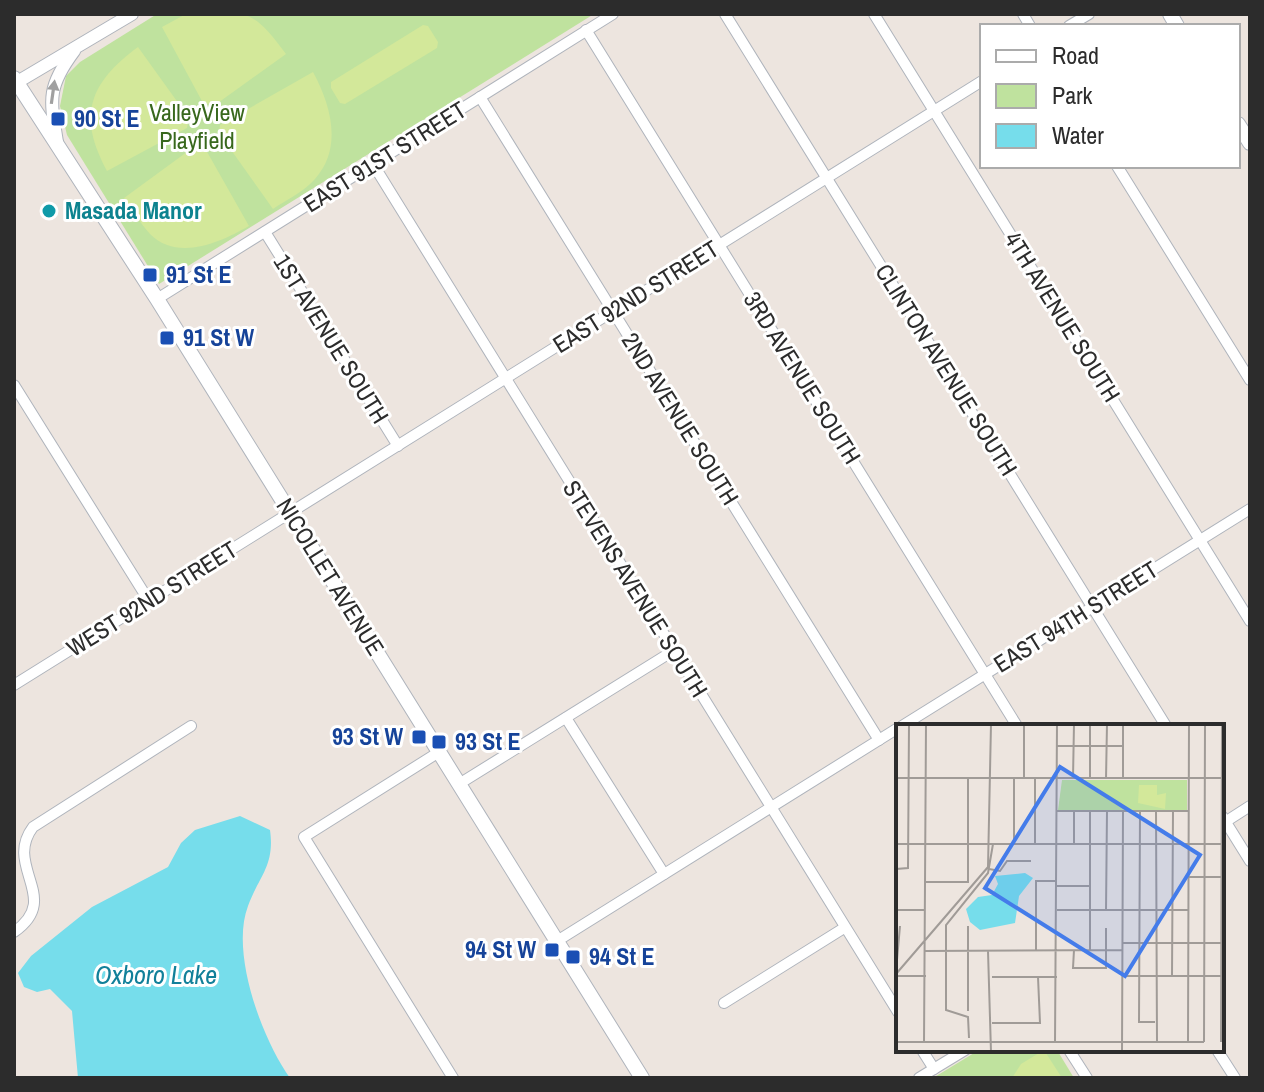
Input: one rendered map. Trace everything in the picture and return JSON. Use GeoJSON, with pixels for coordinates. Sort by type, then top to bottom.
{"type":"FeatureCollection","features":[{"type":"Feature","properties":{"kind":"main road","name":"NICOLLET AVENUE"},"geometry":{"type":"LineString","coordinates":[[15,82],[157,299],[642,1078]]}},
{"type":"Feature","properties":{"kind":"street","name":"EAST 91ST STREET"},"geometry":{"type":"LineString","coordinates":[[157,299],[613,14]]}},
{"type":"Feature","properties":{"kind":"street","name":"CLINTON AVENUE SOUTH"},"geometry":{"type":"LineString","coordinates":[[725,14],[1165,724]]}},
{"type":"Feature","properties":{"kind":"street","name":"4TH AVENUE SOUTH"},"geometry":{"type":"LineString","coordinates":[[874,14],[1250,621]]}},
{"type":"Feature","properties":{"kind":"street"},"geometry":{"type":"LineString","coordinates":[[15,82],[129,15]]}},
{"type":"Feature","properties":{"kind":"street","name":"3RD AVENUE SOUTH"},"geometry":{"type":"LineString","coordinates":[[586,30],[1016,724]]}},
{"type":"Feature","properties":{"kind":"street"},"geometry":{"type":"LineString","coordinates":[[57,145],[52,84],[78,45]]}},
{"type":"Feature","properties":{"kind":"street","name":"EAST 92ND STREET"},"geometry":{"type":"LineString","coordinates":[[290,512],[980,82]]}},
{"type":"Feature","properties":{"kind":"street","name":"2ND AVENUE SOUTH"},"geometry":{"type":"LineString","coordinates":[[480,97],[879,740]]}},
{"type":"Feature","properties":{"kind":"street","name":"STEVENS AVENUE SOUTH"},"geometry":{"type":"LineString","coordinates":[[373,164],[896,1009]]}},
{"type":"Feature","properties":{"kind":"street"},"geometry":{"type":"LineString","coordinates":[[1118,168],[1250,380]]}},
{"type":"Feature","properties":{"kind":"street","name":"1ST AVENUE SOUTH"},"geometry":{"type":"LineString","coordinates":[[265,232],[398,446]]}},
{"type":"Feature","properties":{"kind":"street"},"geometry":{"type":"LineString","coordinates":[[14,385],[149,601]]}},
{"type":"Feature","properties":{"kind":"street","name":"EAST 94TH STREET"},"geometry":{"type":"LineString","coordinates":[[905,724],[1250,509]]}},
{"type":"Feature","properties":{"kind":"street","name":"WEST 92ND STREET"},"geometry":{"type":"LineString","coordinates":[[14,685],[290,512]]}},
{"type":"Feature","properties":{"kind":"street"},"geometry":{"type":"LineString","coordinates":[[459,784],[673,651]]}},
{"type":"Feature","properties":{"kind":"street"},"geometry":{"type":"LineString","coordinates":[[566,718],[664,874]]}},
{"type":"Feature","properties":{"kind":"street"},"geometry":{"type":"LineString","coordinates":[[14,932],[23,926],[34,908],[34,886],[23,856],[23,846],[33,827],[191,726]]}},
{"type":"Feature","properties":{"kind":"street","name":"EAST 94TH STREET"},"geometry":{"type":"LineString","coordinates":[[557,941],[896,729]]}},
{"type":"Feature","properties":{"kind":"street"},"geometry":{"type":"LineString","coordinates":[[439,752],[304,837],[453,1078]]}},
{"type":"Feature","properties":{"kind":"street"},"geometry":{"type":"LineString","coordinates":[[1224,819],[1250,806]]}},
{"type":"Feature","properties":{"kind":"street"},"geometry":{"type":"LineString","coordinates":[[1224,822],[1250,861]]}},
{"type":"Feature","properties":{"kind":"street"},"geometry":{"type":"LineString","coordinates":[[724,1003],[844,928]]}},
{"type":"Feature","properties":{"kind":"street"},"geometry":{"type":"LineString","coordinates":[[923,1052],[934,1069]]}},
{"type":"Feature","properties":{"kind":"street"},"geometry":{"type":"LineString","coordinates":[[919,1078],[962,1052]]}},
{"type":"Feature","properties":{"kind":"street"},"geometry":{"type":"LineString","coordinates":[[1070,1052],[1087,1078]]}},
{"type":"Feature","properties":{"kind":"street"},"geometry":{"type":"LineString","coordinates":[[1218,1052],[1235,1078]]}},
{"type":"Feature","properties":{"kind":"green space"},"geometry":{"type":"Polygon","coordinates":[[[234,13],[254,19],[286,54],[215,105],[203,103],[162,27],[186,14],[234,13]]]}},
{"type":"Feature","properties":{"kind":"green space","name":"ValleyView Playfield"},"geometry":{"type":"Polygon","coordinates":[[[157,14],[594,14],[159,284],[67,135],[60,106],[66,76],[80,62],[157,14]]]}},
{"type":"Feature","properties":{"kind":"green space"},"geometry":{"type":"Polygon","coordinates":[[[423,25],[428,26],[438,42],[437,48],[345,104],[340,103],[331,82],[423,25]]]}},
{"type":"Feature","properties":{"kind":"green space"},"geometry":{"type":"Polygon","coordinates":[[[138,47],[189,118],[187,128],[107,171],[92,133],[93,102],[108,74],[138,47]]]}},
{"type":"Feature","properties":{"kind":"green space"},"geometry":{"type":"Polygon","coordinates":[[[313,72],[329,112],[329,154],[324,167],[311,183],[273,209],[219,133],[220,125],[313,72]]]}},
{"type":"Feature","properties":{"kind":"green space"},"geometry":{"type":"Polygon","coordinates":[[[191,149],[206,150],[249,226],[213,243],[173,247],[150,234],[124,198],[191,149]]]}},
{"type":"Feature","properties":{"kind":"green space"},"geometry":{"type":"Polygon","coordinates":[[[976,1052],[1058,1052],[1074,1078],[933,1078],[976,1052]]]}},
{"type":"Feature","properties":{"kind":"green space"},"geometry":{"type":"Polygon","coordinates":[[[1045,1052],[1062,1078],[1012,1078],[1021,1064],[1045,1052]]]}},
{"type":"Feature","properties":{"kind":"water","name":"Oxboro Lake"},"geometry":{"type":"Polygon","coordinates":[[[240,816],[270,830],[268,862],[248,906],[243,925],[243,947],[246,971],[260,1019],[290,1078],[78,1078],[72,1011],[50,989],[37,992],[24,987],[18,973],[31,956],[92,907],[168,867],[181,843],[195,830],[240,816]]]}},
{"type":"Feature","properties":{"kind":"place","name":"90 St E"},"geometry":{"type":"Point","coordinates":[58,119]}},
{"type":"Feature","properties":{"kind":"place","name":"Masada Manor"},"geometry":{"type":"Point","coordinates":[49,211]}},
{"type":"Feature","properties":{"kind":"place","name":"91 St E"},"geometry":{"type":"Point","coordinates":[150,275]}},
{"type":"Feature","properties":{"kind":"place","name":"91 St W"},"geometry":{"type":"Point","coordinates":[167,338]}},
{"type":"Feature","properties":{"kind":"place","name":"93 St W"},"geometry":{"type":"Point","coordinates":[419,737]}},
{"type":"Feature","properties":{"kind":"place","name":"93 St E"},"geometry":{"type":"Point","coordinates":[439,742]}},
{"type":"Feature","properties":{"kind":"place","name":"94 St W"},"geometry":{"type":"Point","coordinates":[552,950]}},
{"type":"Feature","properties":{"kind":"place","name":"94 St E"},"geometry":{"type":"Point","coordinates":[573,957]}}]}
